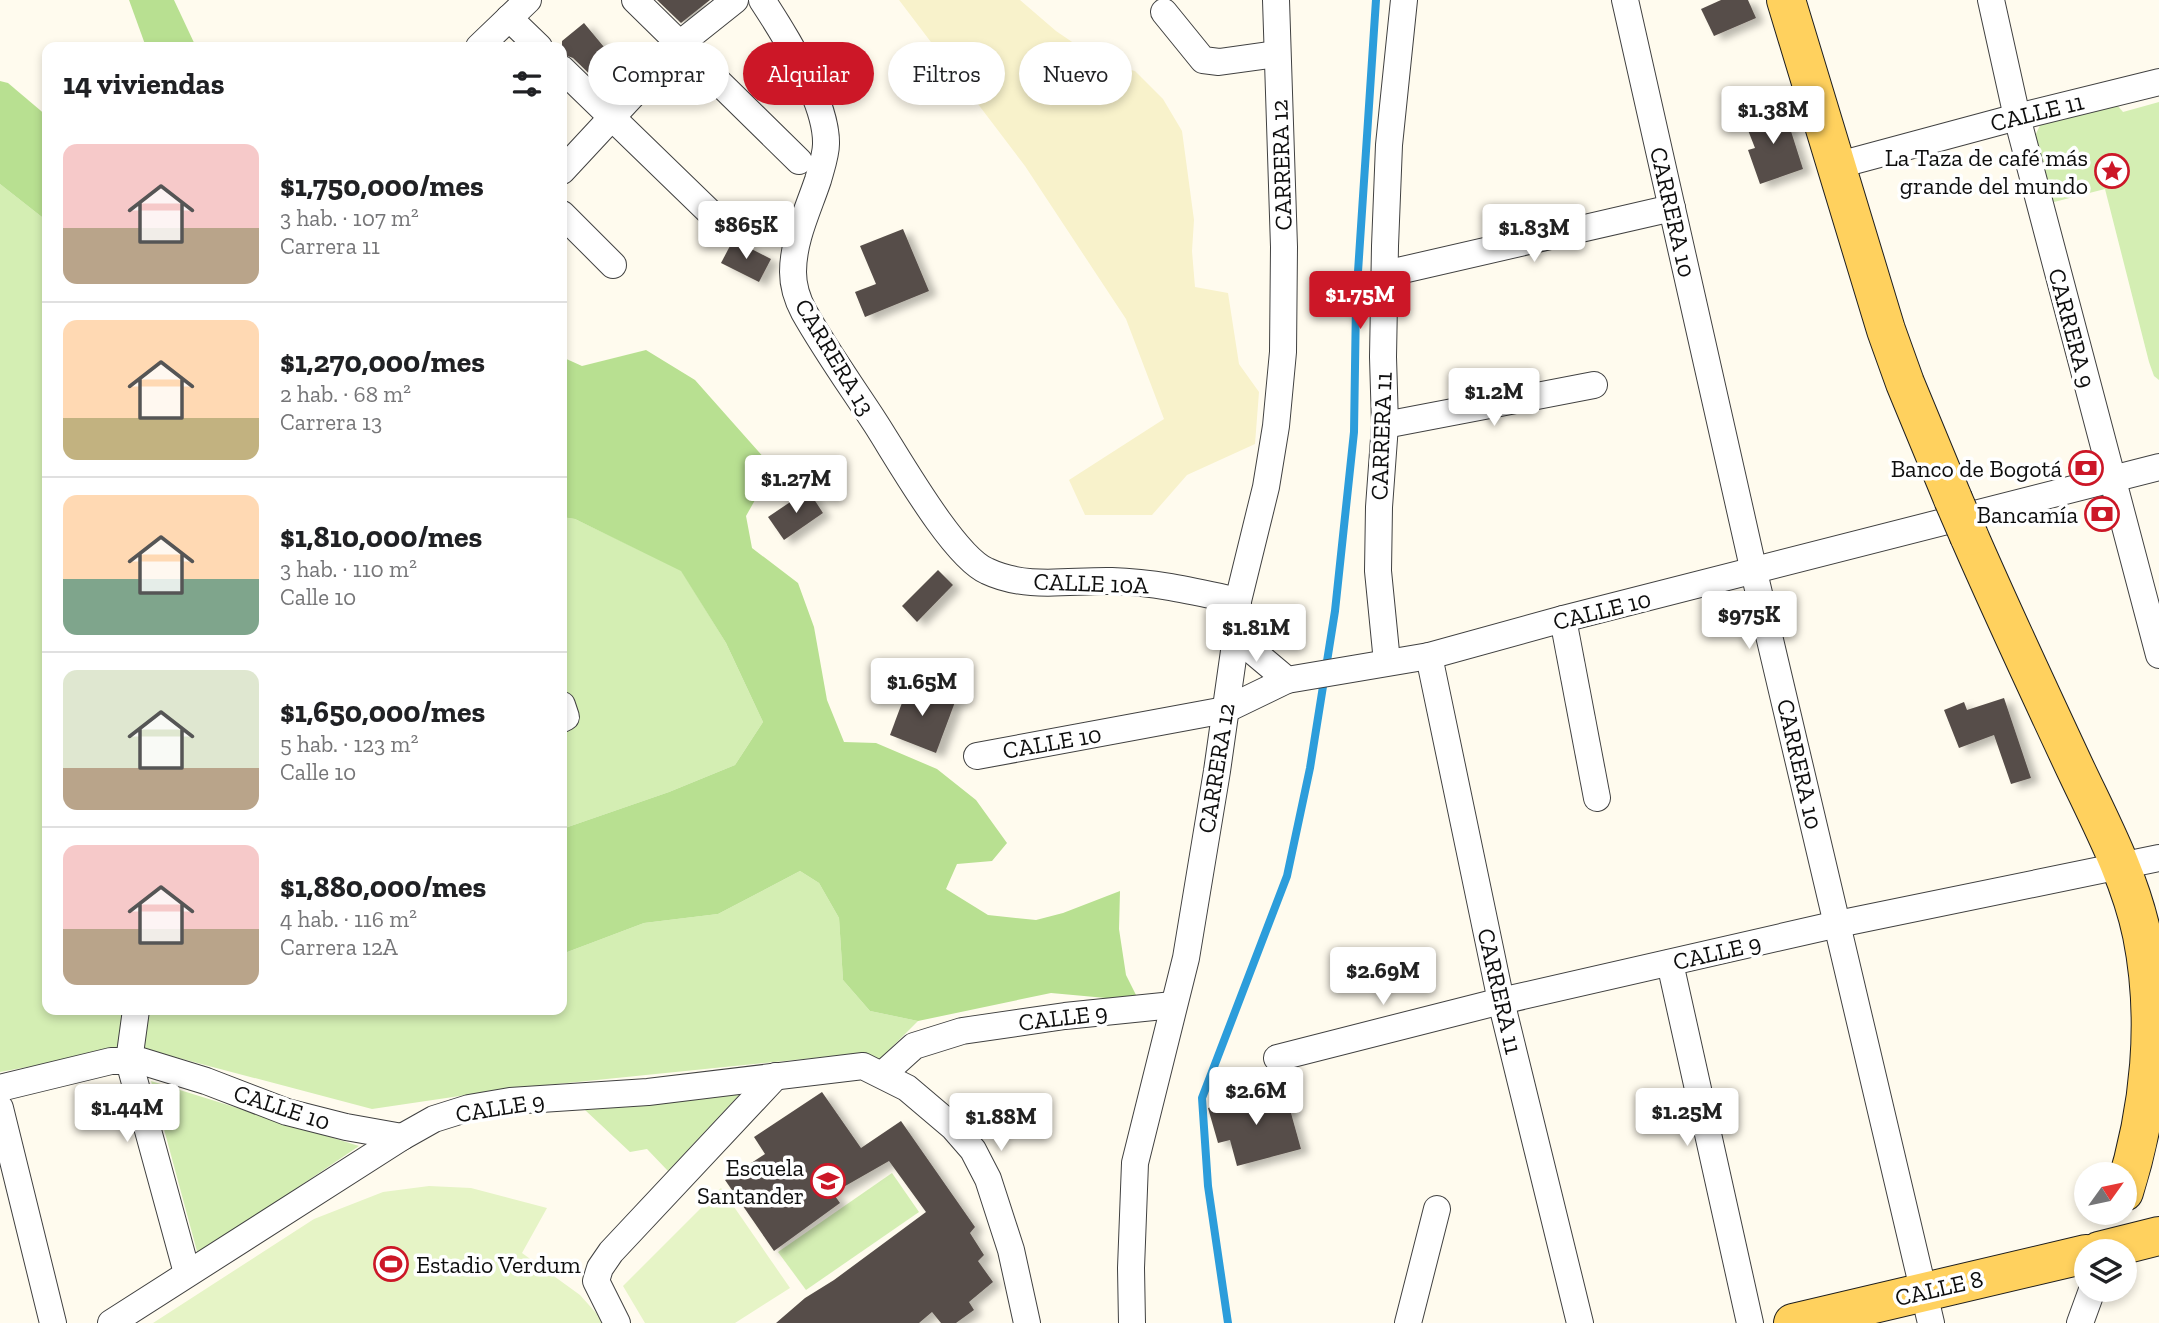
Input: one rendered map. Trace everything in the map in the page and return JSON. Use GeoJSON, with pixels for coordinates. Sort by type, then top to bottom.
{"type":"FeatureCollection","features":[{"type":"Feature","properties":{"kind":"main road"},"geometry":{"type":"LineString","coordinates":[[1786,0],[1835,166],[1905,383],[1969,536],[2120,868],[2142,934],[2151,1009],[2150,1054],[2145,1115],[2132,1162]]}},
{"type":"Feature","properties":{"kind":"main road","name":"CALLE 8"},"geometry":{"type":"LineString","coordinates":[[2137,1242],[2159,1236]]}},
{"type":"Feature","properties":{"kind":"main road","name":"CALLE 8"},"geometry":{"type":"LineString","coordinates":[[1793,1323],[1926,1307],[2074,1260]]}},
{"type":"Feature","properties":{"kind":"street"},"geometry":{"type":"LineString","coordinates":[[635,0],[680,42]]}},
{"type":"Feature","properties":{"kind":"street"},"geometry":{"type":"LineString","coordinates":[[682,42],[735,0]]}},
{"type":"Feature","properties":{"kind":"street","name":"CARRERA 13"},"geometry":{"type":"LineString","coordinates":[[762,0],[801,67],[818,105],[825,135],[826,145],[818,178],[796,243],[794,290],[804,312],[937,518],[973,563],[986,571]]}},
{"type":"Feature","properties":{"kind":"street","name":"CARRERA 12"},"geometry":{"type":"LineString","coordinates":[[1132,1323],[1135,1163],[1186,958],[1217,771],[1236,637],[1238,601],[1266,487],[1276,426],[1283,352],[1284,247],[1276,0]]}},
{"type":"Feature","properties":{"kind":"street","name":"CARRERA 11"},"geometry":{"type":"LineString","coordinates":[[1387,663],[1378,571],[1379,507],[1385,425],[1385,274],[1389,145],[1404,0]]}},
{"type":"Feature","properties":{"kind":"street","name":"CARRERA 10"},"geometry":{"type":"LineString","coordinates":[[1625,0],[1754,572],[1926,1307]]}},
{"type":"Feature","properties":{"kind":"street","name":"CARRERA 9"},"geometry":{"type":"LineString","coordinates":[[1992,0],[2017,117],[2159,655]]}},
{"type":"Feature","properties":{"kind":"street"},"geometry":{"type":"LineString","coordinates":[[484,42],[518,9],[536,42]]}},
{"type":"Feature","properties":{"kind":"street"},"geometry":{"type":"LineString","coordinates":[[1164,12],[1203,60],[1219,62],[1276,54]]}},
{"type":"Feature","properties":{"kind":"street"},"geometry":{"type":"LineString","coordinates":[[567,74],[727,229]]}},
{"type":"Feature","properties":{"kind":"street","name":"CALLE 11"},"geometry":{"type":"LineString","coordinates":[[1835,166],[2159,82]]}},
{"type":"Feature","properties":{"kind":"street"},"geometry":{"type":"LineString","coordinates":[[729,91],[799,162]]}},
{"type":"Feature","properties":{"kind":"street"},"geometry":{"type":"LineString","coordinates":[[567,166],[624,105]]}},
{"type":"Feature","properties":{"kind":"street"},"geometry":{"type":"LineString","coordinates":[[1385,274],[1672,208]]}},
{"type":"Feature","properties":{"kind":"street"},"geometry":{"type":"LineString","coordinates":[[567,219],[613,265]]}},
{"type":"Feature","properties":{"kind":"street"},"geometry":{"type":"LineString","coordinates":[[1385,425],[1594,385]]}},
{"type":"Feature","properties":{"kind":"street","name":"CALLE 10"},"geometry":{"type":"LineString","coordinates":[[977,756],[1225,710],[1298,678],[1429,656],[1563,619],[2159,467]]}},
{"type":"Feature","properties":{"kind":"street","name":"CALLE 10A"},"geometry":{"type":"LineString","coordinates":[[986,571],[1006,578],[1044,584],[1112,581],[1166,586],[1238,601]]}},
{"type":"Feature","properties":{"kind":"street"},"geometry":{"type":"LineString","coordinates":[[1563,619],[1597,798]]}},
{"type":"Feature","properties":{"kind":"street"},"geometry":{"type":"LineString","coordinates":[[1236,637],[1298,678]]}},
{"type":"Feature","properties":{"kind":"street","name":"CARRERA 11"},"geometry":{"type":"LineString","coordinates":[[1429,656],[1501,1001],[1580,1323]]}},
{"type":"Feature","properties":{"kind":"street","name":"CALLE 9"},"geometry":{"type":"LineString","coordinates":[[1277,1058],[1501,1001],[1838,924],[2159,859]]}},
{"type":"Feature","properties":{"kind":"street"},"geometry":{"type":"LineString","coordinates":[[1670,963],[1750,1323]]}},
{"type":"Feature","properties":{"kind":"street","name":"CALLE 9"},"geometry":{"type":"LineString","coordinates":[[111,1323],[402,1137],[434,1119],[469,1108],[510,1101],[648,1092],[776,1076],[873,1070],[914,1046],[962,1031],[1065,1016],[1173,1005]]}},
{"type":"Feature","properties":{"kind":"street"},"geometry":{"type":"LineString","coordinates":[[135,1015],[129,1061],[187,1273]]}},
{"type":"Feature","properties":{"kind":"street","name":"CALLE 10"},"geometry":{"type":"LineString","coordinates":[[0,1088],[111,1060],[141,1061],[206,1081],[287,1112],[346,1127],[402,1137]]}},
{"type":"Feature","properties":{"kind":"street"},"geometry":{"type":"LineString","coordinates":[[873,1070],[907,1088],[932,1108],[973,1150],[988,1179],[1011,1250],[1027,1323]]}},
{"type":"Feature","properties":{"kind":"street"},"geometry":{"type":"LineString","coordinates":[[617,1323],[596,1281],[600,1268],[611,1252],[776,1076]]}},
{"type":"Feature","properties":{"kind":"street"},"geometry":{"type":"LineString","coordinates":[[0,1108],[53,1323]]}},
{"type":"Feature","properties":{"kind":"street"},"geometry":{"type":"LineString","coordinates":[[1408,1323],[1437,1209]]}},
{"type":"Feature","properties":{"kind":"street"},"geometry":{"type":"LineString","coordinates":[[2080,1323],[2088,1302]]}},
{"type":"Feature","properties":{"kind":"shaded area"},"geometry":{"type":"Polygon","coordinates":[[[899,0],[1020,0],[1072,42],[1019,42],[1019,105],[1132,105],[1132,70],[1163,99],[1182,131],[1194,220],[1192,251],[1195,287],[1228,293],[1239,364],[1259,392],[1255,444],[1187,475],[1152,515],[1085,515],[1069,480],[1164,419],[1126,319],[1025,166],[979,105],[1005,105],[1005,42],[931,42],[899,0]]]}},
{"type":"Feature","properties":{"kind":"green space"},"geometry":{"type":"Polygon","coordinates":[[[129,0],[174,0],[194,42],[144,42],[129,0]]]}},
{"type":"Feature","properties":{"kind":"green space"},"geometry":{"type":"Polygon","coordinates":[[[0,81],[8,83],[42,112],[42,217],[0,184],[0,81]]]}},
{"type":"Feature","properties":{"kind":"green space"},"geometry":{"type":"Polygon","coordinates":[[[2112,99],[2123,112],[2159,102],[2159,380],[2154,376],[2149,362],[2105,189],[2054,202],[2048,196],[2035,136],[2042,121],[2112,99]]]}},
{"type":"Feature","properties":{"kind":"green space"},"geometry":{"type":"Polygon","coordinates":[[[0,184],[42,217],[42,1015],[567,1015],[567,952],[644,923],[718,914],[800,871],[819,883],[839,918],[843,980],[870,1011],[918,1021],[880,1059],[853,1054],[507,1089],[372,1109],[137,1047],[0,1072],[0,184]]]}},
{"type":"Feature","properties":{"kind":"green space"},"geometry":{"type":"Polygon","coordinates":[[[646,350],[695,380],[773,468],[746,516],[752,548],[798,583],[814,627],[827,700],[844,742],[876,743],[937,769],[976,800],[1007,843],[992,861],[957,864],[946,889],[988,915],[1036,920],[1063,913],[1120,891],[1119,929],[1126,975],[1139,1001],[1051,993],[918,1021],[870,1011],[843,980],[839,918],[819,883],[800,871],[718,914],[644,923],[567,952],[567,827],[669,792],[735,765],[763,722],[726,643],[681,571],[575,519],[567,518],[567,359],[582,366],[646,350]]]}},
{"type":"Feature","properties":{"kind":"green space"},"geometry":{"type":"Polygon","coordinates":[[[567,518],[575,519],[681,570],[726,643],[763,722],[735,765],[669,792],[567,827],[567,518]]]}},
{"type":"Feature","properties":{"kind":"green space"},"geometry":{"type":"Polygon","coordinates":[[[151,1081],[359,1146],[198,1255],[151,1081]]]}},
{"type":"Feature","properties":{"kind":"green space"},"geometry":{"type":"Polygon","coordinates":[[[742,1092],[668,1171],[647,1149],[630,1152],[585,1110],[742,1092]]]}},
{"type":"Feature","properties":{"kind":"green space"},"geometry":{"type":"Polygon","coordinates":[[[892,1173],[919,1212],[806,1290],[778,1252],[892,1173]]]}},
{"type":"Feature","properties":{"kind":"green space","name":"Estadio Verdum"},"geometry":{"type":"Polygon","coordinates":[[[429,1186],[471,1188],[547,1208],[522,1253],[580,1295],[605,1323],[153,1323],[314,1219],[383,1192],[429,1186]]]}},
{"type":"Feature","properties":{"kind":"green space"},"geometry":{"type":"Polygon","coordinates":[[[721,1188],[790,1288],[735,1323],[645,1323],[623,1286],[721,1188]]]}},
{"type":"Feature","properties":{"kind":"building"},"geometry":{"type":"Polygon","coordinates":[[[657,0],[710,0],[681,23],[657,0]]]}},
{"type":"Feature","properties":{"kind":"building"},"geometry":{"type":"Polygon","coordinates":[[[1721,0],[1748,0],[1756,18],[1714,36],[1701,9],[1721,0]]]}},
{"type":"Feature","properties":{"kind":"building"},"geometry":{"type":"Polygon","coordinates":[[[584,23],[600,42],[588,42],[588,73],[567,56],[567,42],[562,42],[584,23]]]}},
{"type":"Feature","properties":{"kind":"building"},"geometry":{"type":"Polygon","coordinates":[[[1783,106],[1803,169],[1760,184],[1748,150],[1755,148],[1744,120],[1783,106]]]}},
{"type":"Feature","properties":{"kind":"building"},"geometry":{"type":"Polygon","coordinates":[[[903,229],[929,291],[865,317],[855,292],[876,284],[860,246],[903,229]]]}},
{"type":"Feature","properties":{"kind":"building"},"geometry":{"type":"Polygon","coordinates":[[[736,241],[771,259],[759,282],[721,263],[731,244],[736,241]]]}},
{"type":"Feature","properties":{"kind":"building"},"geometry":{"type":"Polygon","coordinates":[[[808,490],[823,513],[784,540],[768,517],[808,490]]]}},
{"type":"Feature","properties":{"kind":"building"},"geometry":{"type":"Polygon","coordinates":[[[938,570],[953,585],[917,622],[902,606],[938,570]]]}},
{"type":"Feature","properties":{"kind":"building"},"geometry":{"type":"Polygon","coordinates":[[[909,684],[955,702],[936,753],[890,735],[909,684]]]}},
{"type":"Feature","properties":{"kind":"building"},"geometry":{"type":"Polygon","coordinates":[[[2004,698],[2031,778],[2011,784],[1994,735],[1959,748],[1944,710],[1964,702],[1967,710],[2004,698]]]}},
{"type":"Feature","properties":{"kind":"building"},"geometry":{"type":"Polygon","coordinates":[[[1284,1088],[1301,1149],[1237,1166],[1230,1140],[1218,1143],[1208,1108],[1284,1088]]]}},
{"type":"Feature","properties":{"kind":"building"},"geometry":{"type":"Polygon","coordinates":[[[822,1092],[861,1148],[901,1121],[975,1227],[970,1233],[984,1255],[978,1261],[993,1282],[969,1302],[974,1310],[956,1323],[941,1323],[932,1312],[919,1323],[776,1323],[805,1298],[834,1280],[926,1212],[889,1161],[833,1193],[840,1203],[774,1251],[725,1180],[765,1154],[754,1137],[822,1092]]]}},
{"type":"Feature","properties":{"kind":"waterway"},"geometry":{"type":"LineString","coordinates":[[1228,1323],[1208,1186],[1202,1098],[1287,876],[1310,768],[1335,611],[1354,432],[1356,302],[1376,0]]}},
{"type":"Feature","properties":{"kind":"place","name":"La Taza de café más grande del mundo"},"geometry":{"type":"Point","coordinates":[2112,171]}},
{"type":"Feature","properties":{"kind":"place","name":"Banco de Bogotá"},"geometry":{"type":"Point","coordinates":[2086,468]}},
{"type":"Feature","properties":{"kind":"place","name":"Bancamía"},"geometry":{"type":"Point","coordinates":[2102,514]}},
{"type":"Feature","properties":{"kind":"place","name":"Escuela Santander"},"geometry":{"type":"Point","coordinates":[828,1181]}},
{"type":"Feature","properties":{"kind":"place","name":"Estadio Verdum"},"geometry":{"type":"Point","coordinates":[391,1264]}}]}
